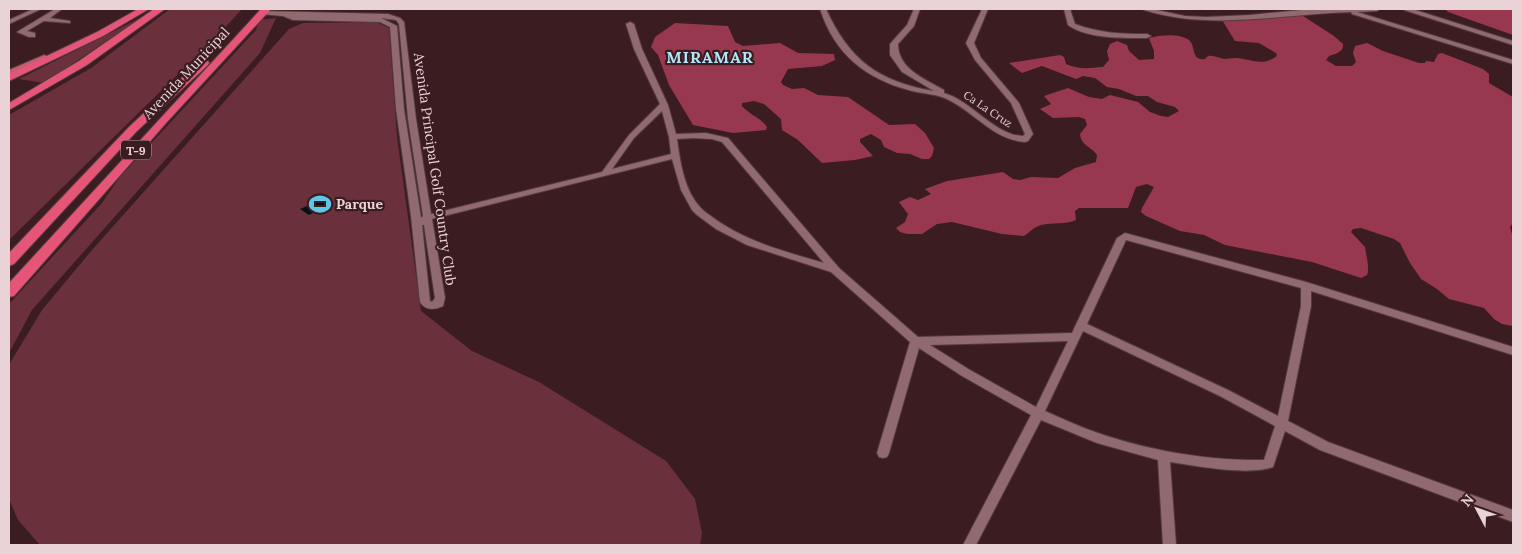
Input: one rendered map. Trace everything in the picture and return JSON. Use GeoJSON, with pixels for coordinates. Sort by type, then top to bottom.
{"type":"FeatureCollection","features":[{"type":"Feature","properties":{"kind":"highway"},"geometry":{"type":"LineString","coordinates":[[9,78],[100,34],[144,9]]}},
{"type":"Feature","properties":{"kind":"highway"},"geometry":{"type":"LineString","coordinates":[[9,106],[83,64],[160,9]]}},
{"type":"Feature","properties":{"kind":"highway","name":"Avenida Municipal"},"geometry":{"type":"LineString","coordinates":[[9,261],[133,129],[261,10]]}},
{"type":"Feature","properties":{"kind":"highway","name":"Avenida Municipal"},"geometry":{"type":"LineString","coordinates":[[9,292],[261,10]]}},
{"type":"Feature","properties":{"kind":"highway"},"geometry":{"type":"LineString","coordinates":[[9,83],[21,84],[25,89],[24,95],[9,106]]}},
{"type":"Feature","properties":{"kind":"main road"},"geometry":{"type":"LineString","coordinates":[[9,73],[76,43],[140,9]]}},
{"type":"Feature","properties":{"kind":"street"},"geometry":{"type":"LineString","coordinates":[[9,22],[38,9]]}},
{"type":"Feature","properties":{"kind":"street"},"geometry":{"type":"LineString","coordinates":[[32,35],[21,32],[59,9]]}},
{"type":"Feature","properties":{"kind":"street","name":"Ca La Cruz"},"geometry":{"type":"LineString","coordinates":[[823,9],[842,45],[856,63],[887,83],[946,95],[1008,136],[1019,140],[1028,136],[1023,118],[1012,99],[975,57],[970,43],[985,9]]}},
{"type":"Feature","properties":{"kind":"street"},"geometry":{"type":"LineString","coordinates":[[917,9],[910,26],[894,44],[894,55],[905,70],[946,95]]}},
{"type":"Feature","properties":{"kind":"street"},"geometry":{"type":"LineString","coordinates":[[1067,9],[1072,25],[1084,31],[1108,35],[1147,36]]}},
{"type":"Feature","properties":{"kind":"street"},"geometry":{"type":"LineString","coordinates":[[1146,9],[1166,15],[1219,19],[1377,9]]}},
{"type":"Feature","properties":{"kind":"street"},"geometry":{"type":"LineString","coordinates":[[1406,9],[1513,43]]}},
{"type":"Feature","properties":{"kind":"street"},"geometry":{"type":"LineString","coordinates":[[261,10],[285,14]]}},
{"type":"Feature","properties":{"kind":"street"},"geometry":{"type":"LineString","coordinates":[[1345,10],[1513,62]]}},
{"type":"Feature","properties":{"kind":"street","name":"Avenida Principal Golf Country Club"},"geometry":{"type":"LineString","coordinates":[[285,14],[388,16],[398,18],[402,23],[412,119],[440,298],[439,303],[433,306],[428,305],[426,302],[400,109],[393,26],[381,20],[293,18],[285,14]]}},
{"type":"Feature","properties":{"kind":"street"},"geometry":{"type":"LineString","coordinates":[[43,19],[68,22]]}},
{"type":"Feature","properties":{"kind":"street"},"geometry":{"type":"LineString","coordinates":[[630,24],[638,50],[664,105],[682,182],[694,207],[716,226],[748,244],[835,270]]}},
{"type":"Feature","properties":{"kind":"street"},"geometry":{"type":"LineString","coordinates":[[606,173],[622,146],[651,115],[664,105]]}},
{"type":"Feature","properties":{"kind":"street"},"geometry":{"type":"LineString","coordinates":[[673,137],[698,134],[712,135],[726,140],[835,270],[916,341],[966,373],[1037,413],[1097,438],[1164,456],[1216,464],[1264,465],[1272,458],[1282,424],[1306,306],[1306,286]]}},
{"type":"Feature","properties":{"kind":"street"},"geometry":{"type":"LineString","coordinates":[[417,229],[426,218],[675,156]]}},
{"type":"Feature","properties":{"kind":"street"},"geometry":{"type":"LineString","coordinates":[[969,545],[1079,332],[1122,238],[1125,236],[1306,286],[1513,351]]}},
{"type":"Feature","properties":{"kind":"street"},"geometry":{"type":"LineString","coordinates":[[916,341],[1079,332],[1224,392],[1324,446],[1513,516]]}},
{"type":"Feature","properties":{"kind":"street"},"geometry":{"type":"LineString","coordinates":[[883,453],[916,341]]}},
{"type":"Feature","properties":{"kind":"street"},"geometry":{"type":"LineString","coordinates":[[1164,456],[1169,545]]}},
{"type":"Feature","properties":{"kind":"shaded area"},"geometry":{"type":"Polygon","coordinates":[[[170,9],[242,9],[220,33],[9,240],[9,115],[91,68],[170,9]]]}},
{"type":"Feature","properties":{"kind":"shaded area"},"geometry":{"type":"Polygon","coordinates":[[[1445,9],[1513,9],[1513,35],[1448,12],[1445,9]]]}},
{"type":"Feature","properties":{"kind":"shaded area"},"geometry":{"type":"Polygon","coordinates":[[[1300,14],[1343,44],[1341,51],[1329,56],[1326,60],[1336,66],[1352,66],[1356,62],[1353,53],[1355,46],[1367,43],[1383,51],[1419,63],[1425,63],[1426,61],[1434,62],[1438,54],[1442,53],[1483,69],[1489,74],[1489,83],[1513,97],[1513,223],[1510,227],[1513,238],[1513,326],[1502,324],[1494,319],[1484,308],[1449,299],[1421,279],[1400,243],[1394,239],[1361,228],[1353,229],[1351,232],[1365,247],[1368,261],[1367,275],[1361,278],[1312,262],[1225,245],[1204,235],[1180,231],[1141,212],[1154,187],[1147,184],[1136,187],[1128,208],[1079,208],[1075,211],[1076,220],[1041,225],[1024,236],[1002,234],[952,222],[937,224],[922,234],[907,234],[900,232],[896,228],[905,222],[908,214],[899,202],[910,197],[918,200],[931,194],[925,189],[947,181],[1003,172],[1013,179],[1020,180],[1031,177],[1058,178],[1075,168],[1096,162],[1097,155],[1084,144],[1081,138],[1080,134],[1087,125],[1085,119],[1079,117],[1053,118],[1040,109],[1051,104],[1044,96],[1068,88],[1089,97],[1102,99],[1110,95],[1138,102],[1150,112],[1161,116],[1168,117],[1179,111],[1175,107],[1157,102],[1148,96],[1136,96],[1119,89],[1107,87],[1095,78],[1083,76],[1076,79],[1042,66],[1022,73],[1009,63],[1060,55],[1064,57],[1066,64],[1071,66],[1084,68],[1103,67],[1109,60],[1107,51],[1110,44],[1117,41],[1127,45],[1129,51],[1139,60],[1154,59],[1154,51],[1149,38],[1169,35],[1180,36],[1189,40],[1196,55],[1201,59],[1214,56],[1224,59],[1235,58],[1261,62],[1277,56],[1276,53],[1259,43],[1235,41],[1222,20],[1300,14]]]}},
{"type":"Feature","properties":{"kind":"shaded area"},"geometry":{"type":"Polygon","coordinates":[[[142,17],[44,83],[19,79],[142,17]]]}},
{"type":"Feature","properties":{"kind":"shaded area"},"geometry":{"type":"Polygon","coordinates":[[[276,18],[260,53],[32,310],[9,353],[9,304],[102,203],[119,178],[256,30],[259,20],[276,18]]]}},
{"type":"Feature","properties":{"kind":"shaded area"},"geometry":{"type":"Polygon","coordinates":[[[376,22],[389,28],[397,137],[421,311],[472,351],[539,382],[666,461],[695,499],[702,533],[700,545],[40,545],[18,520],[9,499],[10,363],[42,310],[92,250],[289,29],[303,23],[376,22]]]}},
{"type":"Feature","properties":{"kind":"shaded area"},"geometry":{"type":"Polygon","coordinates":[[[675,23],[728,26],[735,42],[743,46],[780,43],[798,53],[834,54],[835,60],[822,66],[788,69],[781,82],[792,89],[804,88],[818,95],[848,97],[889,125],[915,124],[925,133],[934,148],[932,156],[929,159],[922,159],[910,154],[897,153],[884,147],[881,140],[871,134],[860,139],[860,142],[873,156],[855,160],[822,163],[798,140],[782,130],[781,119],[764,104],[754,101],[742,103],[742,106],[765,124],[766,130],[733,133],[693,125],[669,85],[658,55],[651,47],[655,37],[675,23]]]}},
{"type":"Feature","properties":{"kind":"shaded area","name":"Parque"},"geometry":{"type":"Polygon","coordinates":[[[324,195],[333,202],[309,215],[300,209],[307,206],[324,195]]]}},
{"type":"Feature","properties":{"kind":"place","name":"Parque"},"geometry":{"type":"Point","coordinates":[320,204]}},
{"type":"Feature","properties":{"kind":"district","name":"MIRAMAR"},"geometry":{"type":"Point","coordinates":[710,57]}}]}
